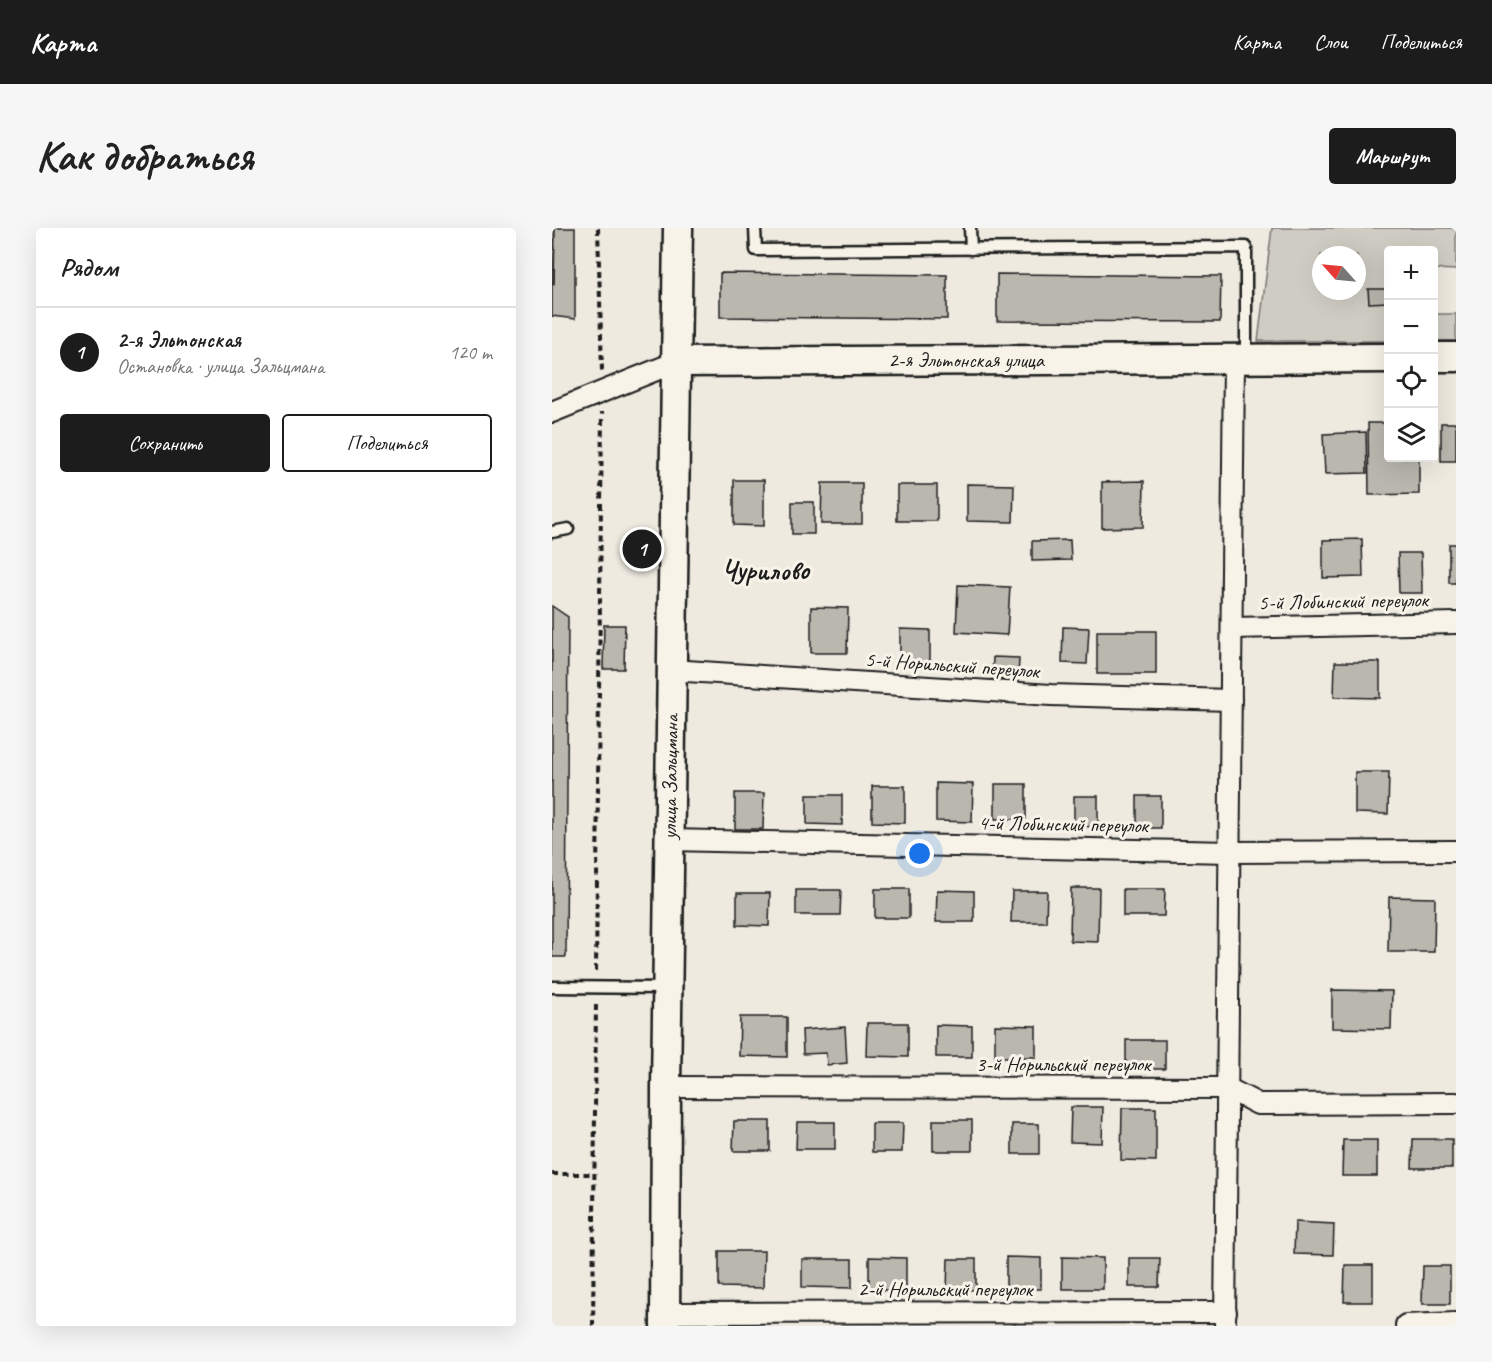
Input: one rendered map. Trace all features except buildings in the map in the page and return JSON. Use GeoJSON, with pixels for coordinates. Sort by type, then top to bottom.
{"type":"FeatureCollection","features":[{"type":"Feature","properties":{"kind":"street","name":"улица Зальцмана"},"geometry":{"type":"LineString","coordinates":[[665,1320],[667,988],[678,228]]}},
{"type":"Feature","properties":{"kind":"street"},"geometry":{"type":"LineString","coordinates":[[1438,357],[1456,357]]}},
{"type":"Feature","properties":{"kind":"street"},"geometry":{"type":"LineString","coordinates":[[1226,1319],[1232,628],[1240,358]]}},
{"type":"Feature","properties":{"kind":"street","name":"2-я Эльтонская улица"},"geometry":{"type":"LineString","coordinates":[[552,411],[676,363],[1384,358]]}},
{"type":"Feature","properties":{"kind":"street","name":"5-й Лобинский переулок"},"geometry":{"type":"LineString","coordinates":[[1232,628],[1456,622]]}},
{"type":"Feature","properties":{"kind":"street","name":"5-й Норильский переулок"},"geometry":{"type":"LineString","coordinates":[[671,670],[1051,695],[1231,700]]}},
{"type":"Feature","properties":{"kind":"street","name":"4-й Лобинский переулок"},"geometry":{"type":"LineString","coordinates":[[669,840],[1230,852],[1456,851]]}},
{"type":"Feature","properties":{"kind":"street","name":"3-й Норильский переулок"},"geometry":{"type":"LineString","coordinates":[[666,1087],[1227,1088],[1258,1104],[1456,1103]]}},
{"type":"Feature","properties":{"kind":"street","name":"2-й Норильский переулок"},"geometry":{"type":"LineString","coordinates":[[665,1320],[1226,1319]]}},
{"type":"Feature","properties":{"kind":"street"},"geometry":{"type":"LineString","coordinates":[[1406,1325],[1456,1323]]}},
{"type":"Feature","properties":{"kind":"lane"},"geometry":{"type":"LineString","coordinates":[[755,228],[756,250],[1246,247],[1240,358]]}},
{"type":"Feature","properties":{"kind":"lane"},"geometry":{"type":"LineString","coordinates":[[970,228],[971,249]]}},
{"type":"Feature","properties":{"kind":"lane"},"geometry":{"type":"LineString","coordinates":[[552,532],[568,529]]}},
{"type":"Feature","properties":{"kind":"lane"},"geometry":{"type":"LineString","coordinates":[[552,987],[667,988]]}},
{"type":"Feature","properties":{"kind":"path"},"geometry":{"type":"LineString","coordinates":[[593,1326],[603,393],[598,228]]}},
{"type":"Feature","properties":{"kind":"path"},"geometry":{"type":"LineString","coordinates":[[552,1174],[594,1174]]}},
{"type":"Feature","properties":{"kind":"shaded area"},"geometry":{"type":"Polygon","coordinates":[[[1272,228],[1456,228],[1456,270],[1438,269],[1438,246],[1384,246],[1384,341],[1258,341],[1272,228]]]}},
{"type":"Feature","properties":{"kind":"shaded area"},"geometry":{"type":"Polygon","coordinates":[[[1438,314],[1456,314],[1456,341],[1438,341],[1438,314]]]}},
{"type":"Feature","properties":{"kind":"place","name":"2-я Эльтонская"},"geometry":{"type":"Point","coordinates":[642,549]}},
{"type":"Feature","properties":{"kind":"district","name":"Чурилово"},"geometry":{"type":"Point","coordinates":[765,570]}}]}
